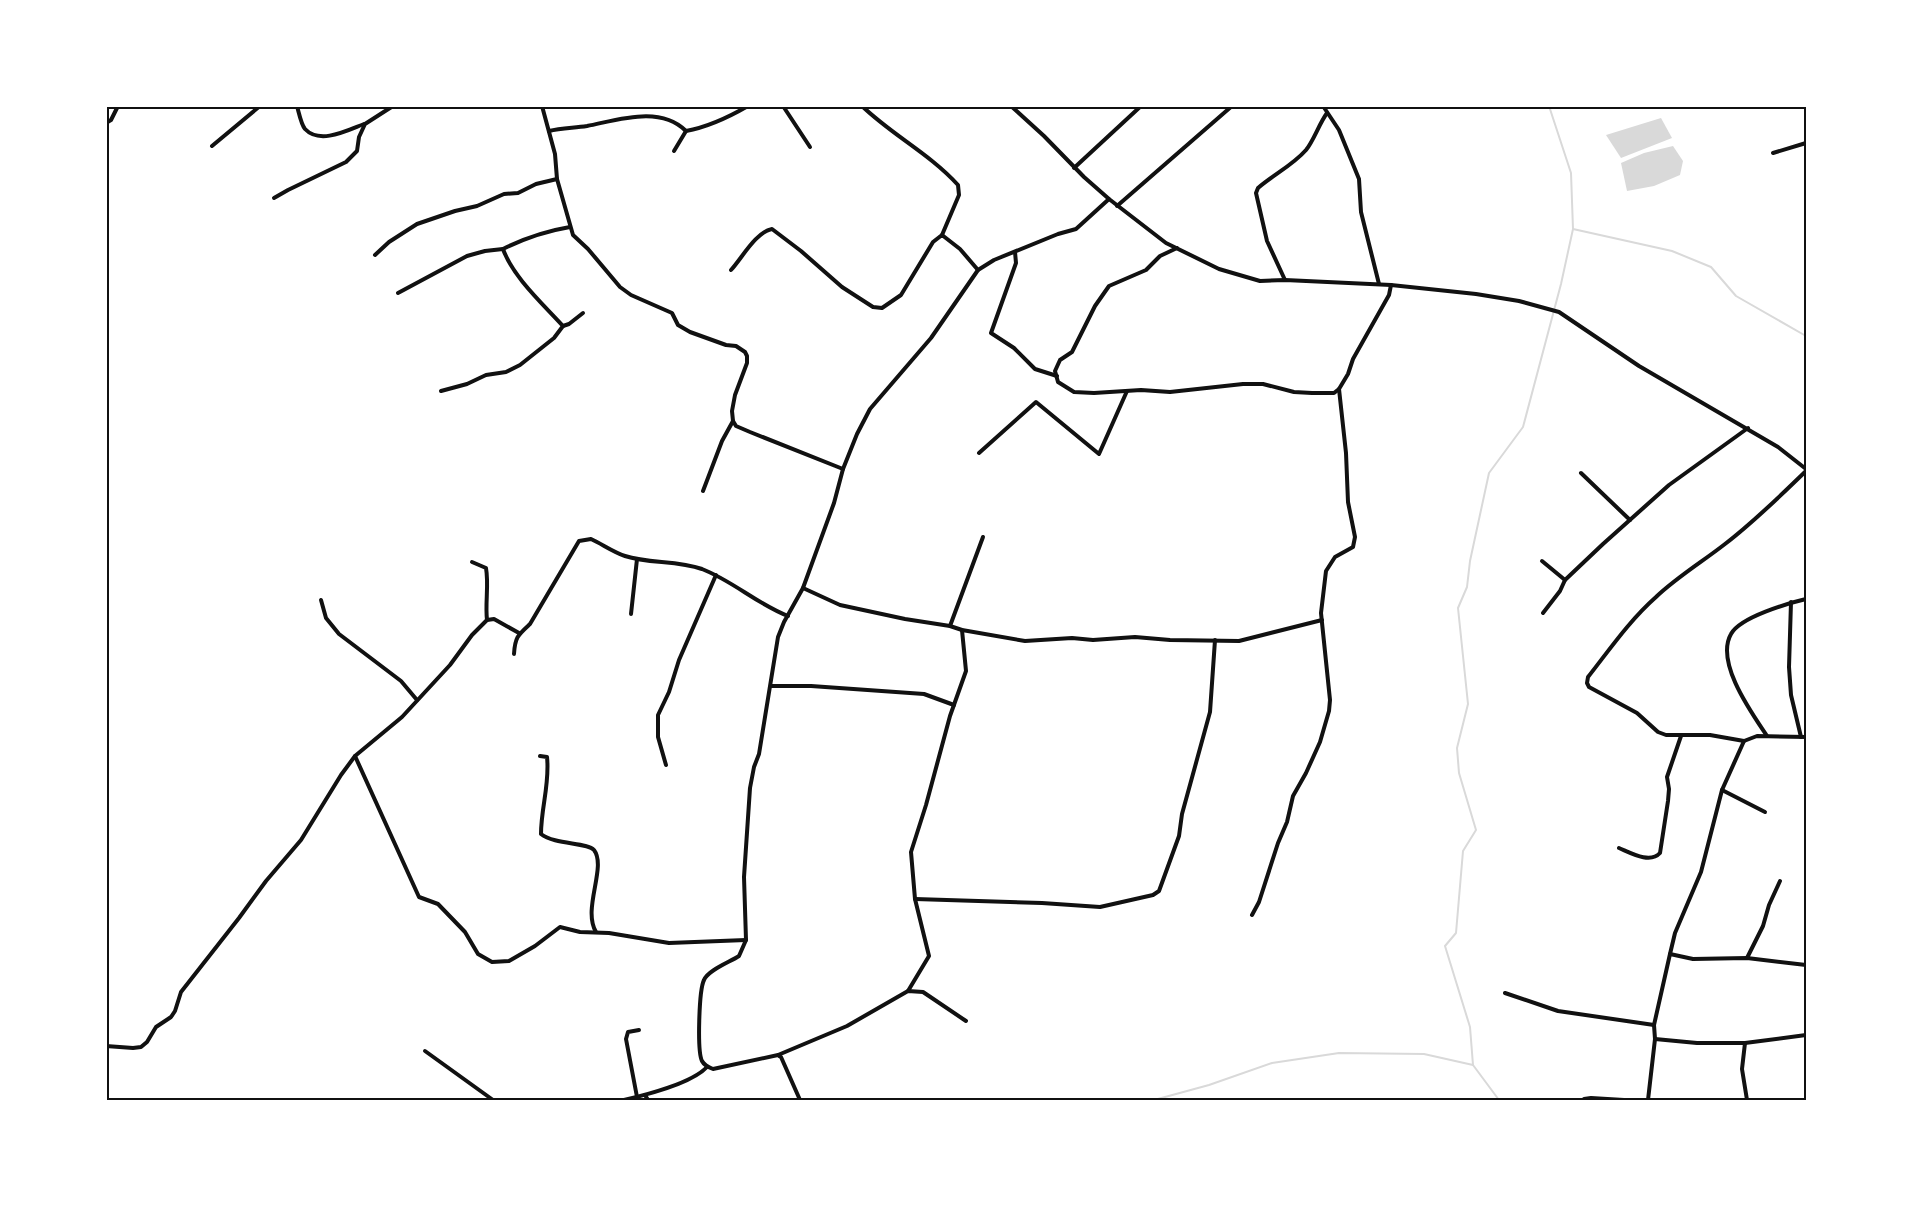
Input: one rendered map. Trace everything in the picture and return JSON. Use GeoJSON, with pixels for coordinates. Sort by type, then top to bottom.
{"type":"FeatureCollection","features":[{"type":"Feature","properties":{"kind":"street"},"geometry":{"type":"LineString","coordinates":[[106,123],[111,120],[118,106]]}},
{"type":"Feature","properties":{"kind":"street"},"geometry":{"type":"LineString","coordinates":[[212,146],[260,106]]}},
{"type":"Feature","properties":{"kind":"street"},"geometry":{"type":"LineString","coordinates":[[297,106],[304,128],[322,136],[334,135],[365,124],[393,106]]}},
{"type":"Feature","properties":{"kind":"street"},"geometry":{"type":"LineString","coordinates":[[542,106],[555,154],[557,179],[573,235],[620,287],[631,295],[672,313],[678,325],[690,333],[736,346],[745,352],[747,363],[735,395],[732,411],[736,426],[843,469]]}},
{"type":"Feature","properties":{"kind":"street"},"geometry":{"type":"LineString","coordinates":[[686,131],[698,129],[729,117],[748,106]]}},
{"type":"Feature","properties":{"kind":"street"},"geometry":{"type":"LineString","coordinates":[[783,106],[810,147]]}},
{"type":"Feature","properties":{"kind":"street"},"geometry":{"type":"LineString","coordinates":[[731,270],[756,239],[767,230],[772,229],[842,287],[873,307],[882,308],[901,295],[933,242],[942,235],[959,195],[958,185],[929,157],[877,121],[862,106]]}},
{"type":"Feature","properties":{"kind":"street"},"geometry":{"type":"LineString","coordinates":[[1011,106],[1074,168],[1117,206],[1166,243],[1219,269],[1260,281],[1379,284],[1476,294],[1519,301],[1559,312],[1639,366],[1778,447],[1806,470],[1762,513],[1724,545],[1658,594],[1622,632],[1588,677],[1588,687],[1637,713],[1658,732],[1680,736],[1710,735],[1744,741],[1757,736],[1804,737],[1791,695],[1789,667],[1791,602]]}},
{"type":"Feature","properties":{"kind":"street"},"geometry":{"type":"LineString","coordinates":[[1074,168],[1141,106]]}},
{"type":"Feature","properties":{"kind":"street"},"geometry":{"type":"LineString","coordinates":[[1117,206],[1232,106]]}},
{"type":"Feature","properties":{"kind":"street"},"geometry":{"type":"LineString","coordinates":[[1323,106],[1339,130],[1359,179],[1361,212],[1379,284]]}},
{"type":"Feature","properties":{"kind":"street"},"geometry":{"type":"LineString","coordinates":[[1285,280],[1267,241],[1256,193],[1263,184],[1308,148],[1317,127],[1327,113]]}},
{"type":"Feature","properties":{"kind":"street"},"geometry":{"type":"LineString","coordinates":[[549,131],[639,117],[665,118],[678,123],[686,131]]}},
{"type":"Feature","properties":{"kind":"street"},"geometry":{"type":"LineString","coordinates":[[274,198],[346,162],[357,151],[359,137],[365,124]]}},
{"type":"Feature","properties":{"kind":"street"},"geometry":{"type":"LineString","coordinates":[[674,152],[686,131]]}},
{"type":"Feature","properties":{"kind":"street"},"geometry":{"type":"LineString","coordinates":[[1773,153],[1806,144]]}},
{"type":"Feature","properties":{"kind":"street"},"geometry":{"type":"LineString","coordinates":[[375,255],[389,242],[417,224],[477,206],[504,194],[518,193],[536,184],[557,179]]}},
{"type":"Feature","properties":{"kind":"street"},"geometry":{"type":"LineString","coordinates":[[962,630],[966,671],[911,852],[915,899],[929,956],[908,991],[848,1026],[778,1056],[720,1068],[707,1067],[702,1061],[700,1049],[701,992],[708,973],[739,957],[746,940],[744,877],[750,788],[759,754],[778,637],[803,588],[857,434],[870,408],[932,338],[978,270],[994,260],[1076,229],[1109,199]]}},
{"type":"Feature","properties":{"kind":"street"},"geometry":{"type":"LineString","coordinates":[[398,293],[466,256],[503,249],[522,239],[570,227]]}},
{"type":"Feature","properties":{"kind":"street"},"geometry":{"type":"LineString","coordinates":[[942,235],[960,249],[978,270]]}},
{"type":"Feature","properties":{"kind":"street"},"geometry":{"type":"LineString","coordinates":[[1177,248],[1160,256],[1146,270],[1108,286],[1095,306],[1072,352],[1060,360],[1055,370],[1058,382],[1074,392],[1170,392],[1210,386],[1263,384],[1294,392],[1334,393],[1348,374],[1353,359],[1389,295],[1391,285]]}},
{"type":"Feature","properties":{"kind":"street"},"geometry":{"type":"LineString","coordinates":[[503,249],[507,260],[521,279],[563,326]]}},
{"type":"Feature","properties":{"kind":"street"},"geometry":{"type":"LineString","coordinates":[[1015,252],[1016,263],[991,333],[1014,348],[1035,369],[1057,376]]}},
{"type":"Feature","properties":{"kind":"street"},"geometry":{"type":"LineString","coordinates":[[441,391],[467,384],[486,375],[507,372],[520,365],[554,338],[563,326],[583,313]]}},
{"type":"Feature","properties":{"kind":"street"},"geometry":{"type":"LineString","coordinates":[[1252,915],[1259,902],[1287,822],[1293,796],[1320,741],[1329,711],[1330,700],[1321,613],[1326,571],[1335,557],[1353,547],[1354,537],[1348,502],[1346,453],[1339,389]]}},
{"type":"Feature","properties":{"kind":"street"},"geometry":{"type":"LineString","coordinates":[[979,453],[1036,402],[1099,454],[1127,391]]}},
{"type":"Feature","properties":{"kind":"street"},"geometry":{"type":"LineString","coordinates":[[703,491],[722,441],[733,421]]}},
{"type":"Feature","properties":{"kind":"street"},"geometry":{"type":"LineString","coordinates":[[1543,613],[1560,591],[1565,580],[1630,520],[1669,485],[1748,428]]}},
{"type":"Feature","properties":{"kind":"street"},"geometry":{"type":"LineString","coordinates":[[1581,473],[1630,520]]}},
{"type":"Feature","properties":{"kind":"street"},"geometry":{"type":"LineString","coordinates":[[950,626],[983,537]]}},
{"type":"Feature","properties":{"kind":"street"},"geometry":{"type":"LineString","coordinates":[[514,654],[515,641],[519,633],[530,624],[579,541],[591,539],[624,556],[684,564],[716,575],[773,610],[788,616]]}},
{"type":"Feature","properties":{"kind":"street"},"geometry":{"type":"LineString","coordinates":[[631,614],[637,559]]}},
{"type":"Feature","properties":{"kind":"street"},"geometry":{"type":"LineString","coordinates":[[1542,561],[1565,580]]}},
{"type":"Feature","properties":{"kind":"street"},"geometry":{"type":"LineString","coordinates":[[472,562],[486,568],[488,578],[485,603],[487,620]]}},
{"type":"Feature","properties":{"kind":"street"},"geometry":{"type":"LineString","coordinates":[[666,765],[658,737],[658,716],[669,692],[679,660],[716,575]]}},
{"type":"Feature","properties":{"kind":"street"},"geometry":{"type":"LineString","coordinates":[[803,588],[840,605],[1025,641],[1072,638],[1093,640],[1135,636],[1170,640],[1239,640],[1322,620]]}},
{"type":"Feature","properties":{"kind":"street"},"geometry":{"type":"LineString","coordinates":[[1767,736],[1748,706],[1731,671],[1727,661],[1728,643],[1732,632],[1752,617],[1791,602],[1806,599]]}},
{"type":"Feature","properties":{"kind":"street"},"geometry":{"type":"LineString","coordinates":[[321,600],[326,618],[339,634],[401,681],[417,700]]}},
{"type":"Feature","properties":{"kind":"street"},"geometry":{"type":"LineString","coordinates":[[106,1046],[141,1047],[156,1027],[171,1017],[181,992],[266,881],[301,840],[355,756],[402,717],[450,665],[472,635],[487,620],[494,619],[519,633]]}},
{"type":"Feature","properties":{"kind":"street"},"geometry":{"type":"LineString","coordinates":[[915,899],[1100,907],[1153,895],[1159,891],[1179,836],[1182,814],[1210,712],[1215,640]]}},
{"type":"Feature","properties":{"kind":"street"},"geometry":{"type":"LineString","coordinates":[[771,686],[811,686],[924,694],[954,705]]}},
{"type":"Feature","properties":{"kind":"street"},"geometry":{"type":"LineString","coordinates":[[1619,849],[1652,858],[1660,853],[1668,801],[1667,777],[1680,736]]}},
{"type":"Feature","properties":{"kind":"street"},"geometry":{"type":"LineString","coordinates":[[1648,1101],[1655,1039],[1654,1025],[1675,933],[1701,873],[1722,790],[1744,741]]}},
{"type":"Feature","properties":{"kind":"street"},"geometry":{"type":"LineString","coordinates":[[355,756],[419,897],[438,904],[465,932],[478,954],[492,962],[509,961],[535,946],[560,927],[580,932],[609,933],[669,943],[746,940]]}},
{"type":"Feature","properties":{"kind":"street"},"geometry":{"type":"LineString","coordinates":[[540,756],[547,757],[548,769],[541,834],[559,842],[588,846],[593,849],[597,857],[591,915],[596,932]]}},
{"type":"Feature","properties":{"kind":"street"},"geometry":{"type":"LineString","coordinates":[[1722,790],[1765,813]]}},
{"type":"Feature","properties":{"kind":"street"},"geometry":{"type":"LineString","coordinates":[[1747,958],[1763,926],[1768,905],[1780,881]]}},
{"type":"Feature","properties":{"kind":"street"},"geometry":{"type":"LineString","coordinates":[[1670,954],[1693,959],[1747,958],[1806,965]]}},
{"type":"Feature","properties":{"kind":"street"},"geometry":{"type":"LineString","coordinates":[[908,991],[923,992],[966,1021]]}},
{"type":"Feature","properties":{"kind":"street"},"geometry":{"type":"LineString","coordinates":[[1505,993],[1558,1011],[1654,1025]]}},
{"type":"Feature","properties":{"kind":"street"},"geometry":{"type":"LineString","coordinates":[[638,1097],[626,1039],[628,1032],[639,1029]]}},
{"type":"Feature","properties":{"kind":"street"},"geometry":{"type":"LineString","coordinates":[[1655,1039],[1697,1043],[1745,1043],[1806,1035]]}},
{"type":"Feature","properties":{"kind":"street"},"geometry":{"type":"LineString","coordinates":[[1745,1043],[1742,1069],[1747,1101]]}},
{"type":"Feature","properties":{"kind":"street"},"geometry":{"type":"LineString","coordinates":[[425,1051],[493,1101]]}},
{"type":"Feature","properties":{"kind":"street"},"geometry":{"type":"LineString","coordinates":[[778,1056],[781,1057],[800,1101]]}},
{"type":"Feature","properties":{"kind":"street"},"geometry":{"type":"LineString","coordinates":[[624,1101],[699,1075],[707,1067]]}},
{"type":"Feature","properties":{"kind":"street"},"geometry":{"type":"LineString","coordinates":[[645,1095],[648,1101]]}},
{"type":"Feature","properties":{"kind":"street"},"geometry":{"type":"LineString","coordinates":[[1584,1099],[1624,1101]]}},
{"type":"Feature","properties":{"kind":"shaded area"},"geometry":{"type":"Polygon","coordinates":[[[1661,118],[1672,138],[1621,158],[1606,135],[1661,118]]]}},
{"type":"Feature","properties":{"kind":"shaded area"},"geometry":{"type":"Polygon","coordinates":[[[1673,146],[1683,161],[1680,175],[1654,186],[1627,191],[1621,163],[1644,153],[1673,146]]]}},
{"type":"Feature","properties":{"kind":"waterway"},"geometry":{"type":"LineString","coordinates":[[1499,1100],[1473,1065],[1470,1027],[1445,946],[1456,933],[1463,851],[1476,830],[1459,773],[1457,748],[1468,704],[1458,608],[1467,587],[1470,561],[1489,473],[1523,427],[1561,284],[1573,229],[1571,173],[1549,106]]}},
{"type":"Feature","properties":{"kind":"waterway"},"geometry":{"type":"LineString","coordinates":[[1573,229],[1672,251],[1711,267],[1736,296],[1806,336]]}},
{"type":"Feature","properties":{"kind":"waterway"},"geometry":{"type":"LineString","coordinates":[[1154,1100],[1209,1085],[1272,1063],[1339,1053],[1424,1054],[1473,1065]]}}]}
